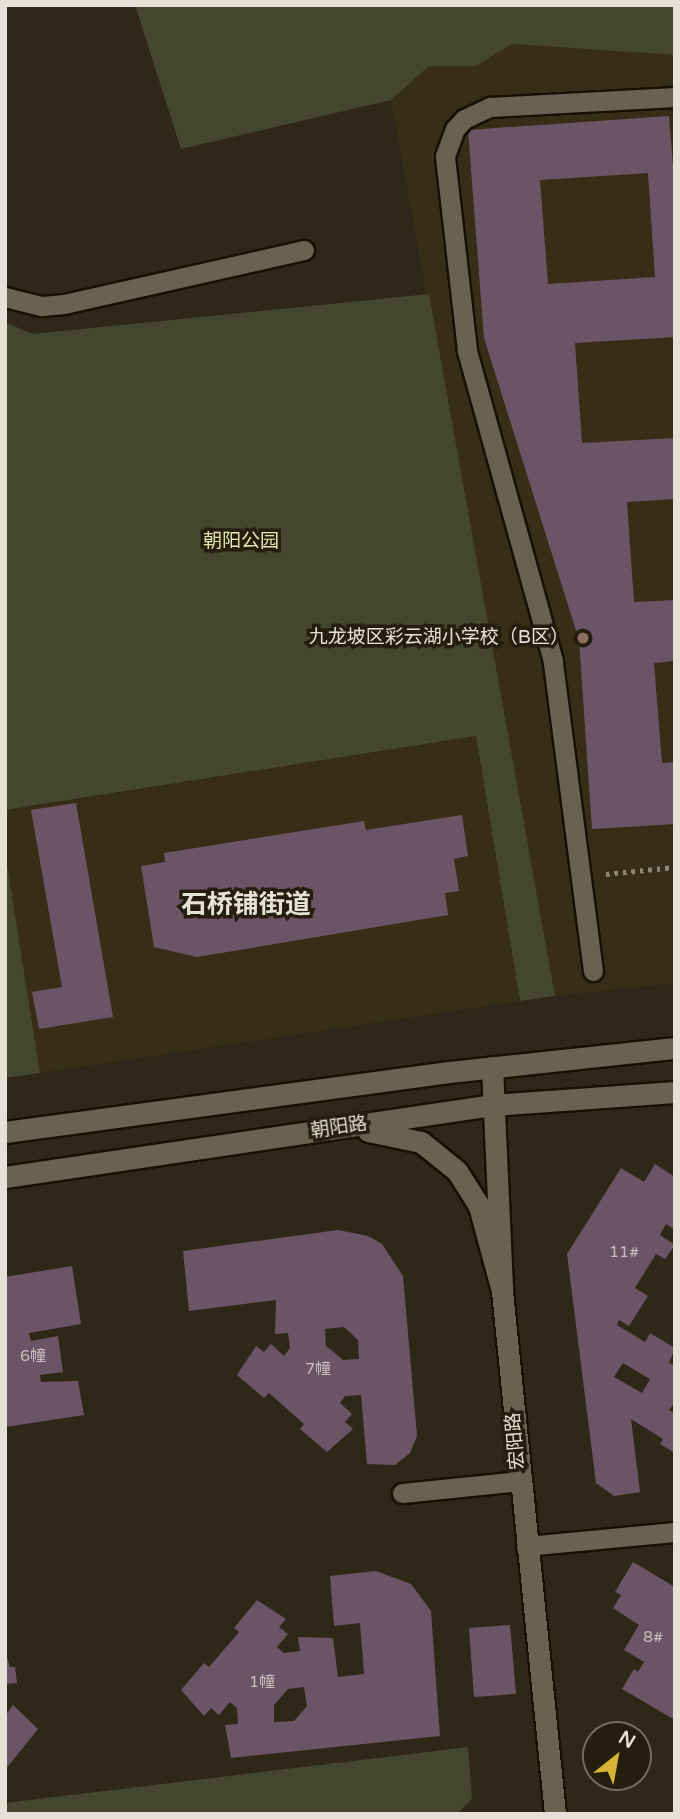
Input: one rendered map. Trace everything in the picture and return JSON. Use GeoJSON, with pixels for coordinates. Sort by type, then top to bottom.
{"type":"FeatureCollection","features":[{"type":"Feature","properties":{"kind":"main road"},"geometry":{"type":"LineString","coordinates":[[5,1132],[492,1067],[675,1048]]}},
{"type":"Feature","properties":{"kind":"main road","name":"宏阳路"},"geometry":{"type":"LineString","coordinates":[[492,1067],[502,1291],[555,1814]]}},
{"type":"Feature","properties":{"kind":"main road","name":"朝阳路"},"geometry":{"type":"LineString","coordinates":[[5,1177],[492,1105],[675,1092]]}},
{"type":"Feature","properties":{"kind":"main road"},"geometry":{"type":"LineString","coordinates":[[345,1127],[412,1139],[448,1161],[479,1206],[502,1291]]}},
{"type":"Feature","properties":{"kind":"lane"},"geometry":{"type":"LineString","coordinates":[[593,971],[547,633],[467,350],[446,156],[455,129],[464,118],[489,107],[675,97]]}},
{"type":"Feature","properties":{"kind":"lane"},"geometry":{"type":"LineString","coordinates":[[5,296],[42,306],[64,304],[304,250]]}},
{"type":"Feature","properties":{"kind":"lane"},"geometry":{"type":"LineString","coordinates":[[402,1493],[520,1481]]}},
{"type":"Feature","properties":{"kind":"lane"},"geometry":{"type":"LineString","coordinates":[[526,1546],[675,1532]]}},
{"type":"Feature","properties":{"kind":"path"},"geometry":{"type":"LineString","coordinates":[[581,877],[675,867]]}},
{"type":"Feature","properties":{"kind":"shaded area","name":"九龙坡区彩云湖小学校（B区）"},"geometry":{"type":"Polygon","coordinates":[[[512,44],[675,55],[675,983],[555,996],[391,100],[429,66],[476,66],[512,44]]]}},
{"type":"Feature","properties":{"kind":"shaded area"},"geometry":{"type":"Polygon","coordinates":[[[476,736],[520,1001],[40,1073],[5,851],[5,811],[476,736]]]}},
{"type":"Feature","properties":{"kind":"green space"},"geometry":{"type":"Polygon","coordinates":[[[135,5],[675,5],[675,55],[512,44],[476,66],[429,66],[391,100],[181,149],[135,5]]]}},
{"type":"Feature","properties":{"kind":"green space","name":"朝阳公园"},"geometry":{"type":"Polygon","coordinates":[[[429,294],[555,996],[520,1001],[476,736],[5,810],[5,322],[32,334],[429,294]]]}},
{"type":"Feature","properties":{"kind":"green space"},"geometry":{"type":"Polygon","coordinates":[[[5,851],[40,1073],[5,1078],[5,851]]]}},
{"type":"Feature","properties":{"kind":"green space"},"geometry":{"type":"Polygon","coordinates":[[[468,1747],[472,1799],[457,1814],[5,1814],[5,1803],[468,1747]]]}},
{"type":"Feature","properties":{"kind":"building"},"geometry":{"type":"Polygon","coordinates":[[[669,116],[675,192],[675,337],[575,343],[582,443],[675,438],[675,499],[627,502],[634,602],[675,600],[675,661],[654,663],[662,763],[675,762],[675,824],[592,829],[579,640],[484,338],[468,130],[669,116]],[[648,173],[540,180],[548,284],[655,277],[648,173]]]}},
{"type":"Feature","properties":{"kind":"building"},"geometry":{"type":"Polygon","coordinates":[[[76,803],[113,1017],[39,1029],[32,992],[62,987],[31,810],[76,803]]]}},
{"type":"Feature","properties":{"kind":"building"},"geometry":{"type":"Polygon","coordinates":[[[462,815],[468,856],[454,859],[459,891],[445,893],[448,915],[197,957],[154,947],[141,866],[165,862],[164,853],[364,821],[366,830],[462,815]]]}},
{"type":"Feature","properties":{"kind":"building"},"geometry":{"type":"Polygon","coordinates":[[[655,1164],[675,1177],[675,1230],[666,1224],[660,1235],[675,1245],[665,1259],[656,1254],[635,1288],[648,1296],[629,1326],[619,1320],[617,1325],[645,1342],[650,1333],[675,1348],[669,1363],[675,1366],[675,1402],[669,1410],[675,1414],[675,1453],[660,1444],[663,1439],[631,1419],[640,1492],[614,1496],[596,1483],[567,1254],[621,1168],[644,1182],[655,1164]],[[623,1363],[614,1377],[642,1393],[650,1379],[623,1363]]]}},
{"type":"Feature","properties":{"kind":"building"},"geometry":{"type":"Polygon","coordinates":[[[338,1230],[368,1236],[382,1244],[403,1276],[417,1436],[410,1453],[395,1465],[367,1464],[361,1395],[345,1396],[340,1403],[352,1414],[345,1422],[353,1429],[327,1452],[300,1429],[304,1424],[269,1393],[264,1398],[237,1375],[256,1346],[264,1352],[271,1344],[284,1356],[290,1348],[288,1333],[275,1334],[276,1300],[189,1311],[183,1251],[338,1230]],[[344,1327],[325,1329],[326,1346],[343,1360],[359,1359],[358,1340],[344,1327]]]}},
{"type":"Feature","properties":{"kind":"building"},"geometry":{"type":"Polygon","coordinates":[[[72,1266],[81,1324],[29,1333],[31,1341],[58,1336],[63,1372],[40,1375],[41,1382],[78,1381],[84,1415],[5,1427],[5,1277],[72,1266]]]}},
{"type":"Feature","properties":{"kind":"building"},"geometry":{"type":"Polygon","coordinates":[[[633,1562],[675,1587],[675,1720],[622,1689],[634,1669],[638,1672],[644,1662],[624,1650],[639,1625],[613,1608],[621,1595],[615,1592],[633,1562]]]}},
{"type":"Feature","properties":{"kind":"building"},"geometry":{"type":"Polygon","coordinates":[[[376,1571],[411,1584],[431,1611],[440,1736],[231,1758],[225,1725],[238,1724],[237,1708],[230,1702],[219,1715],[211,1708],[204,1716],[181,1690],[204,1663],[209,1667],[239,1632],[234,1628],[257,1600],[286,1619],[279,1627],[288,1634],[277,1647],[284,1653],[300,1651],[298,1637],[333,1638],[338,1677],[364,1674],[360,1623],[334,1626],[330,1576],[376,1571]],[[304,1687],[288,1689],[274,1705],[274,1722],[294,1721],[307,1706],[304,1687]]]}},
{"type":"Feature","properties":{"kind":"building"},"geometry":{"type":"Polygon","coordinates":[[[510,1625],[516,1694],[474,1697],[469,1628],[510,1625]]]}},
{"type":"Feature","properties":{"kind":"building"},"geometry":{"type":"Polygon","coordinates":[[[5,1650],[10,1667],[15,1667],[17,1683],[5,1684],[5,1650]]]}},
{"type":"Feature","properties":{"kind":"building"},"geometry":{"type":"Polygon","coordinates":[[[13,1705],[38,1729],[5,1770],[5,1716],[13,1705]]]}},
{"type":"Feature","properties":{"kind":"place","name":"九龙坡区彩云湖小学校（B区）"},"geometry":{"type":"Point","coordinates":[583,638]}},
{"type":"Feature","properties":{"kind":"district","name":"石桥铺街道"},"geometry":{"type":"Point","coordinates":[246,905]}}]}
